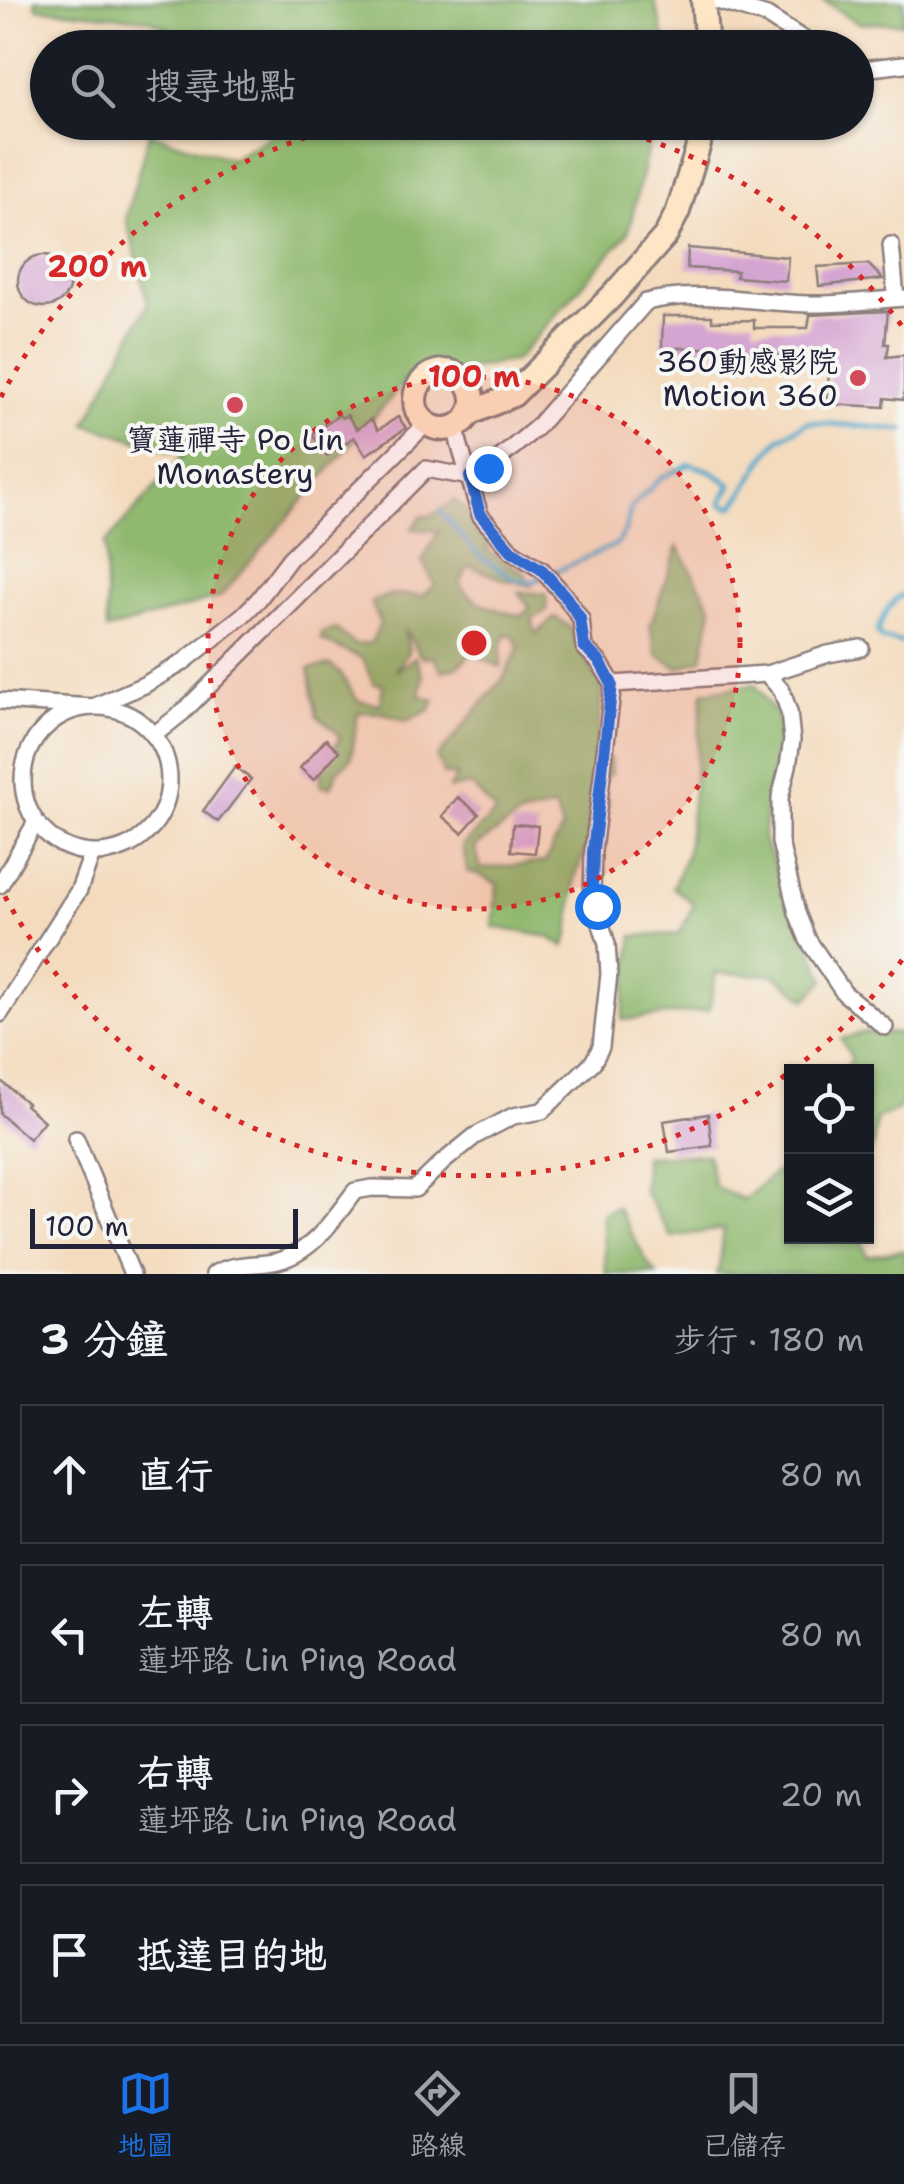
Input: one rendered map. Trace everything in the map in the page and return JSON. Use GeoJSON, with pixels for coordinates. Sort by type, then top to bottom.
{"type":"FeatureCollection","features":[{"type":"Feature","properties":{"kind":"main road"},"geometry":{"type":"LineString","coordinates":[[704,0],[706,30]]}},
{"type":"Feature","properties":{"kind":"main road"},"geometry":{"type":"LineString","coordinates":[[463,420],[473,401],[470,387],[461,376],[440,371],[420,383],[415,397],[417,412],[427,424],[441,429],[463,420],[512,395],[612,296],[666,235],[700,140]]}},
{"type":"Feature","properties":{"kind":"main road"},"geometry":{"type":"LineString","coordinates":[[470,387],[512,395]]}},
{"type":"Feature","properties":{"kind":"street"},"geometry":{"type":"LineString","coordinates":[[714,0],[768,16],[789,30]]}},
{"type":"Feature","properties":{"kind":"street"},"geometry":{"type":"LineString","coordinates":[[874,68],[904,64]]}},
{"type":"Feature","properties":{"kind":"street"},"geometry":{"type":"LineString","coordinates":[[154,735],[182,712],[426,469],[470,477],[488,468],[536,428],[646,302],[692,298],[817,304],[900,298],[891,245]]}},
{"type":"Feature","properties":{"kind":"street"},"geometry":{"type":"LineString","coordinates":[[214,1274],[246,1264],[291,1258],[313,1244],[355,1191],[416,1188],[475,1136],[514,1116],[542,1111],[594,1062],[601,1047],[609,974],[607,944],[592,894],[593,851],[612,684],[600,662],[584,646],[580,618],[556,586],[542,570],[512,551],[480,514],[470,477],[463,420]]}},
{"type":"Feature","properties":{"kind":"street"},"geometry":{"type":"LineString","coordinates":[[0,702],[93,706],[116,709],[138,719],[154,735],[169,773],[168,794],[149,831],[132,844],[113,852],[92,854],[70,849],[51,838],[36,822],[26,802],[22,780],[26,758],[36,738],[51,722],[71,711],[93,706],[144,685],[223,633],[258,600],[313,534],[427,424]]}},
{"type":"Feature","properties":{"kind":"street"},"geometry":{"type":"LineString","coordinates":[[612,684],[766,674],[861,648]]}},
{"type":"Feature","properties":{"kind":"street"},"geometry":{"type":"LineString","coordinates":[[766,674],[782,691],[789,712],[792,740],[780,798],[780,842],[797,914],[808,940],[844,992],[885,1027]]}},
{"type":"Feature","properties":{"kind":"street"},"geometry":{"type":"LineString","coordinates":[[0,885],[36,822]]}},
{"type":"Feature","properties":{"kind":"street"},"geometry":{"type":"LineString","coordinates":[[0,1014],[79,890],[92,854]]}},
{"type":"Feature","properties":{"kind":"street"},"geometry":{"type":"LineString","coordinates":[[76,1139],[132,1274]]}},
{"type":"Feature","properties":{"kind":"green space"},"geometry":{"type":"Polygon","coordinates":[[[35,0],[654,0],[662,30],[172,30],[148,19],[37,8],[35,0]]]}},
{"type":"Feature","properties":{"kind":"green space"},"geometry":{"type":"Polygon","coordinates":[[[822,0],[904,0],[904,23],[858,23],[822,0]]]}},
{"type":"Feature","properties":{"kind":"green space","name":"寶蓮禪寺 Po Lin Monastery"},"geometry":{"type":"Polygon","coordinates":[[[147,140],[171,140],[231,159],[265,140],[650,140],[628,233],[516,360],[406,380],[220,597],[107,630],[105,544],[184,455],[86,424],[148,303],[126,218],[147,140]]]}},
{"type":"Feature","properties":{"kind":"green space"},"geometry":{"type":"Polygon","coordinates":[[[455,500],[495,540],[486,549],[523,571],[532,586],[468,566],[460,584],[471,597],[522,616],[530,608],[519,592],[546,594],[547,610],[532,619],[536,634],[555,617],[573,629],[575,642],[603,686],[596,754],[610,759],[611,774],[597,784],[609,802],[591,828],[575,877],[569,935],[564,947],[549,937],[493,927],[497,884],[467,872],[463,845],[496,812],[471,785],[449,789],[457,775],[444,775],[437,758],[504,677],[519,648],[513,636],[506,634],[501,646],[501,668],[472,653],[457,667],[442,671],[433,656],[422,658],[404,629],[409,650],[396,671],[415,657],[423,677],[420,696],[435,700],[430,710],[406,721],[384,713],[358,712],[351,759],[338,770],[331,787],[320,785],[321,768],[340,738],[317,716],[309,669],[331,665],[358,701],[380,704],[383,685],[373,683],[363,659],[321,640],[322,633],[336,629],[355,645],[371,643],[380,623],[371,602],[391,594],[422,596],[435,585],[422,561],[439,531],[412,529],[422,516],[431,516],[455,500]],[[555,807],[520,816],[475,847],[481,869],[545,862],[562,829],[555,807]]]}},
{"type":"Feature","properties":{"kind":"green space"},"geometry":{"type":"Polygon","coordinates":[[[678,546],[712,608],[702,659],[678,668],[657,655],[650,626],[678,546]]]}},
{"type":"Feature","properties":{"kind":"green space"},"geometry":{"type":"Polygon","coordinates":[[[755,684],[780,721],[763,838],[825,980],[806,999],[775,975],[716,973],[709,1010],[622,1020],[633,936],[679,934],[694,904],[673,887],[687,852],[703,692],[755,684]]]}},
{"type":"Feature","properties":{"kind":"green space"},"geometry":{"type":"Polygon","coordinates":[[[865,1032],[904,1034],[904,1093],[898,1110],[877,1118],[874,1137],[874,1064],[848,1064],[852,1059],[841,1039],[865,1032]]]}},
{"type":"Feature","properties":{"kind":"green space"},"geometry":{"type":"Polygon","coordinates":[[[707,1154],[715,1187],[744,1200],[774,1173],[784,1171],[784,1244],[863,1244],[867,1256],[904,1250],[904,1274],[716,1274],[724,1229],[671,1237],[644,1191],[644,1156],[707,1154]]]}},
{"type":"Feature","properties":{"kind":"green space"},"geometry":{"type":"Polygon","coordinates":[[[617,1207],[657,1274],[606,1274],[602,1213],[617,1207]]]}},
{"type":"Feature","properties":{"kind":"building"},"geometry":{"type":"Polygon","coordinates":[[[688,248],[788,257],[786,281],[736,277],[737,271],[687,268],[688,248]]]}},
{"type":"Feature","properties":{"kind":"building"},"geometry":{"type":"Polygon","coordinates":[[[44,255],[63,262],[70,281],[63,300],[44,307],[25,300],[18,281],[25,262],[44,255]]]}},
{"type":"Feature","properties":{"kind":"building"},"geometry":{"type":"Polygon","coordinates":[[[868,264],[883,279],[819,286],[817,267],[868,264]]]}},
{"type":"Feature","properties":{"kind":"building"},"geometry":{"type":"Polygon","coordinates":[[[888,311],[887,357],[904,355],[904,400],[885,398],[884,407],[827,404],[830,354],[730,355],[730,348],[662,348],[663,316],[754,320],[754,328],[808,328],[810,315],[888,311]]]}},
{"type":"Feature","properties":{"kind":"building"},"geometry":{"type":"Polygon","coordinates":[[[339,415],[347,415],[357,429],[371,419],[378,430],[398,417],[406,428],[366,455],[354,437],[327,456],[312,434],[339,415]]]}},
{"type":"Feature","properties":{"kind":"building"},"geometry":{"type":"Polygon","coordinates":[[[326,739],[339,751],[314,780],[300,768],[326,739]]]}},
{"type":"Feature","properties":{"kind":"building"},"geometry":{"type":"Polygon","coordinates":[[[235,767],[251,779],[218,822],[203,811],[235,767]]]}},
{"type":"Feature","properties":{"kind":"building"},"geometry":{"type":"Polygon","coordinates":[[[458,797],[479,814],[462,833],[442,816],[458,797]]]}},
{"type":"Feature","properties":{"kind":"building"},"geometry":{"type":"Polygon","coordinates":[[[513,824],[538,826],[535,853],[511,851],[513,824]]]}},
{"type":"Feature","properties":{"kind":"building"},"geometry":{"type":"Polygon","coordinates":[[[0,1080],[44,1121],[29,1139],[0,1114],[0,1080]]]}},
{"type":"Feature","properties":{"kind":"building"},"geometry":{"type":"Polygon","coordinates":[[[708,1114],[712,1146],[669,1152],[664,1121],[708,1114]]]}},
{"type":"Feature","properties":{"kind":"waterway"},"geometry":{"type":"LineString","coordinates":[[440,511],[478,555],[516,580],[532,582],[617,544],[626,529],[631,507],[661,478],[690,464],[711,471],[731,485],[721,503],[730,507],[780,438],[808,422],[904,430]]}},
{"type":"Feature","properties":{"kind":"waterway"},"geometry":{"type":"LineString","coordinates":[[904,596],[898,597],[887,610],[877,631],[881,638],[904,643]]}},
{"type":"Feature","properties":{"kind":"place","name":"360動感影院 Motion 360"},"geometry":{"type":"Point","coordinates":[858,378]}},
{"type":"Feature","properties":{"kind":"place","name":"寶蓮禪寺 Po Lin Monastery"},"geometry":{"type":"Point","coordinates":[235,405]}},
{"type":"Feature","properties":{"kind":"route"},"geometry":{"type":"LineString","coordinates":[[488,468],[470,477],[480,514],[512,551],[542,570],[565,596],[580,618],[584,646],[600,662],[612,684],[593,851],[592,894],[597,906]]}}]}
